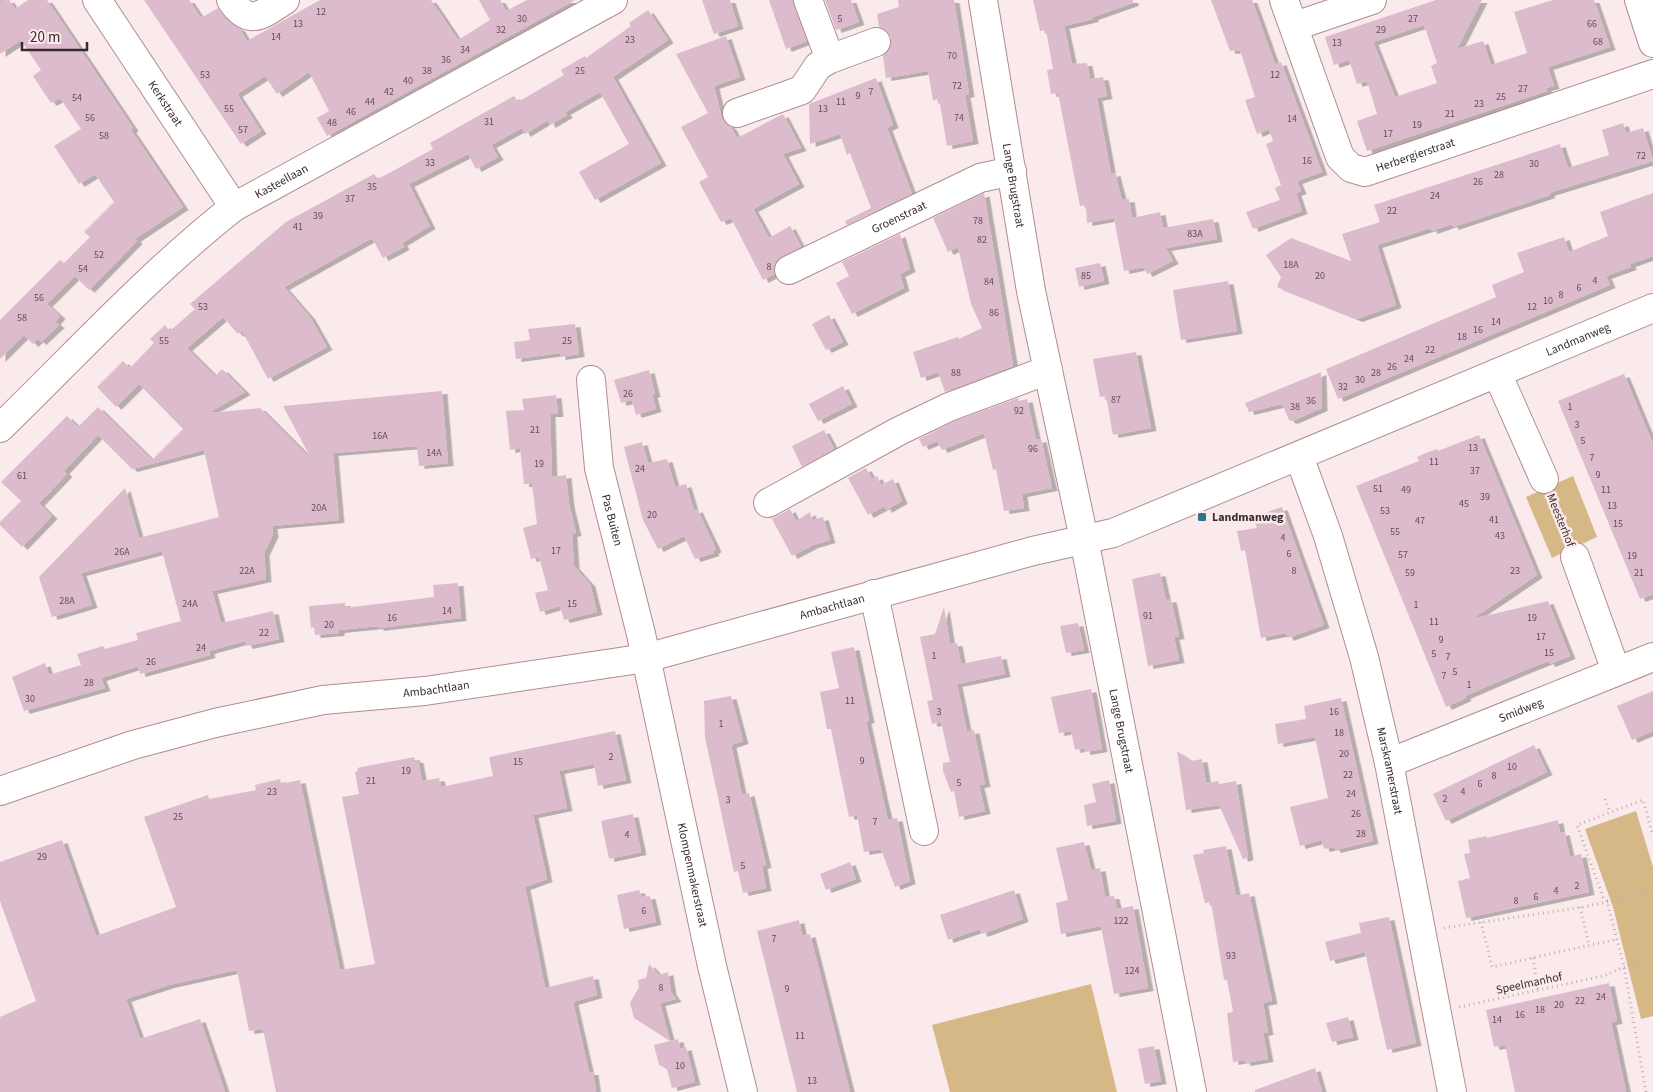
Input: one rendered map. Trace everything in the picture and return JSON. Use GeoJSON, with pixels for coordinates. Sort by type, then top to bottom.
{"type":"FeatureCollection","features":[{"type":"Feature","properties":{"kind":"street","name":"Kerkstraat"},"geometry":{"type":"LineString","coordinates":[[97,0],[234,207]]}},
{"type":"Feature","properties":{"kind":"street"},"geometry":{"type":"LineString","coordinates":[[231,0],[245,16],[254,17],[285,0]]}},
{"type":"Feature","properties":{"kind":"street","name":"Kasteellaan"},"geometry":{"type":"LineString","coordinates":[[0,428],[143,288],[208,227],[234,207],[613,0]]}},
{"type":"Feature","properties":{"kind":"street"},"geometry":{"type":"LineString","coordinates":[[808,0],[830,59]]}},
{"type":"Feature","properties":{"kind":"street","name":"Lange Brugstraat"},"geometry":{"type":"LineString","coordinates":[[983,0],[1031,291],[1084,539],[1192,1092]]}},
{"type":"Feature","properties":{"kind":"street","name":"Herbergierstraat"},"geometry":{"type":"LineString","coordinates":[[1284,0],[1295,26],[1340,157],[1351,168],[1365,172],[1653,74]]}},
{"type":"Feature","properties":{"kind":"street"},"geometry":{"type":"LineString","coordinates":[[1295,26],[1372,0]]}},
{"type":"Feature","properties":{"kind":"street"},"geometry":{"type":"LineString","coordinates":[[1639,0],[1653,44]]}},
{"type":"Feature","properties":{"kind":"street"},"geometry":{"type":"LineString","coordinates":[[737,113],[802,90],[818,66],[830,59],[876,42]]}},
{"type":"Feature","properties":{"kind":"street","name":"Groenstraat"},"geometry":{"type":"LineString","coordinates":[[789,270],[980,178],[1012,171]]}},
{"type":"Feature","properties":{"kind":"street","name":"Landmanweg"},"geometry":{"type":"LineString","coordinates":[[1084,539],[1114,533],[1653,308]]}},
{"type":"Feature","properties":{"kind":"street"},"geometry":{"type":"LineString","coordinates":[[768,503],[899,431],[949,407],[1048,370]]}},
{"type":"Feature","properties":{"kind":"street","name":"Meesterhof"},"geometry":{"type":"LineString","coordinates":[[1497,373],[1544,479]]}},
{"type":"Feature","properties":{"kind":"street","name":"Pas Buiten"},"geometry":{"type":"LineString","coordinates":[[591,380],[599,468],[646,658]]}},
{"type":"Feature","properties":{"kind":"street","name":"Marskramerstraat"},"geometry":{"type":"LineString","coordinates":[[1299,456],[1328,536],[1364,657],[1389,763],[1452,1092]]}},
{"type":"Feature","properties":{"kind":"street","name":"Ambachtlaan"},"geometry":{"type":"LineString","coordinates":[[0,791],[133,745],[214,724],[323,700],[425,691],[646,658],[874,594],[1084,539]]}},
{"type":"Feature","properties":{"kind":"street","name":"Meesterhof"},"geometry":{"type":"LineString","coordinates":[[1576,557],[1616,671]]}},
{"type":"Feature","properties":{"kind":"street","name":"Ambachtlaan"},"geometry":{"type":"LineString","coordinates":[[874,594],[924,832]]}},
{"type":"Feature","properties":{"kind":"street","name":"Smidweg"},"geometry":{"type":"LineString","coordinates":[[1389,763],[1653,657]]}},
{"type":"Feature","properties":{"kind":"street","name":"Klompenmakerstraat"},"geometry":{"type":"LineString","coordinates":[[646,658],[712,966],[744,1092]]}},
{"type":"Feature","properties":{"kind":"path","name":"Meesterhof"},"geometry":{"type":"LineString","coordinates":[[1544,479],[1576,557]]}},
{"type":"Feature","properties":{"kind":"path"},"geometry":{"type":"LineString","coordinates":[[1606,799],[1610,812]]}},
{"type":"Feature","properties":{"kind":"path"},"geometry":{"type":"LineString","coordinates":[[1646,1092],[1617,939],[1607,902],[1603,897],[1577,825],[1643,800],[1653,836]]}},
{"type":"Feature","properties":{"kind":"path"},"geometry":{"type":"LineString","coordinates":[[1421,931],[1580,907],[1653,892]]}},
{"type":"Feature","properties":{"kind":"path"},"geometry":{"type":"LineString","coordinates":[[1580,907],[1589,945]]}},
{"type":"Feature","properties":{"kind":"path","name":"Speelmanhof"},"geometry":{"type":"LineString","coordinates":[[1481,922],[1492,967],[1617,939]]}},
{"type":"Feature","properties":{"kind":"path"},"geometry":{"type":"LineString","coordinates":[[1533,958],[1538,990]]}},
{"type":"Feature","properties":{"kind":"path","name":"Speelmanhof"},"geometry":{"type":"LineString","coordinates":[[1437,1012],[1603,976],[1624,968],[1653,962]]}},
{"type":"Feature","properties":{"kind":"shaded area"},"geometry":{"type":"Polygon","coordinates":[[[1573,476],[1597,537],[1552,558],[1526,497],[1573,476]]]}},
{"type":"Feature","properties":{"kind":"shaded area"},"geometry":{"type":"Polygon","coordinates":[[[1636,811],[1653,867],[1653,1016],[1641,1019],[1613,907],[1585,829],[1636,811]]]}},
{"type":"Feature","properties":{"kind":"shaded area"},"geometry":{"type":"Polygon","coordinates":[[[1091,984],[1117,1092],[950,1092],[932,1025],[1091,984]]]}},
{"type":"Feature","properties":{"kind":"building"},"geometry":{"type":"Polygon","coordinates":[[[0,0],[9,0],[15,9],[28,0],[47,0],[133,128],[131,130],[183,207],[135,239],[137,241],[89,290],[75,276],[47,304],[60,316],[55,322],[59,325],[41,342],[38,339],[33,344],[24,335],[0,359],[0,320],[60,260],[64,263],[90,237],[84,232],[114,202],[95,174],[79,184],[54,146],[81,129],[60,98],[51,103],[33,76],[41,70],[21,40],[0,54],[0,0]]]}},
{"type":"Feature","properties":{"kind":"building"},"geometry":{"type":"Polygon","coordinates":[[[144,0],[189,0],[201,18],[218,8],[228,21],[240,29],[247,41],[320,0],[431,0],[458,40],[490,20],[479,0],[500,0],[506,11],[527,0],[575,0],[327,136],[317,118],[329,111],[309,72],[277,94],[265,76],[237,94],[261,131],[241,144],[144,0]]]}},
{"type":"Feature","properties":{"kind":"building"},"geometry":{"type":"Polygon","coordinates":[[[702,0],[730,0],[738,26],[714,34],[702,0]]]}},
{"type":"Feature","properties":{"kind":"building"},"geometry":{"type":"Polygon","coordinates":[[[769,0],[793,0],[807,41],[786,49],[769,0]]]}},
{"type":"Feature","properties":{"kind":"building"},"geometry":{"type":"Polygon","coordinates":[[[825,0],[851,0],[859,22],[836,30],[825,0]]]}},
{"type":"Feature","properties":{"kind":"building"},"geometry":{"type":"Polygon","coordinates":[[[898,0],[954,0],[969,94],[965,95],[973,141],[947,146],[939,98],[933,101],[928,71],[886,78],[883,56],[891,45],[891,37],[886,30],[879,27],[877,14],[899,7],[898,0]]]}},
{"type":"Feature","properties":{"kind":"building"},"geometry":{"type":"Polygon","coordinates":[[[1033,0],[1133,0],[1133,3],[1093,17],[1093,19],[1064,26],[1072,64],[1087,63],[1090,79],[1103,77],[1107,96],[1097,98],[1111,174],[1115,173],[1122,200],[1129,199],[1132,218],[1160,212],[1163,228],[1213,219],[1217,239],[1166,248],[1173,261],[1147,274],[1143,267],[1124,271],[1114,218],[1087,223],[1086,205],[1080,206],[1058,93],[1051,94],[1047,70],[1053,69],[1046,30],[1040,31],[1033,0]]]}},
{"type":"Feature","properties":{"kind":"building"},"geometry":{"type":"Polygon","coordinates":[[[1211,0],[1252,0],[1275,64],[1281,62],[1322,172],[1297,181],[1301,191],[1296,193],[1302,211],[1253,229],[1246,212],[1280,200],[1275,188],[1281,185],[1266,144],[1273,141],[1269,129],[1257,134],[1245,100],[1255,97],[1240,50],[1230,51],[1211,0]]]}},
{"type":"Feature","properties":{"kind":"building"},"geometry":{"type":"Polygon","coordinates":[[[1436,0],[1482,0],[1457,49],[1483,41],[1491,65],[1527,53],[1514,12],[1553,0],[1594,0],[1610,47],[1548,67],[1554,86],[1546,88],[1547,91],[1367,151],[1357,121],[1377,114],[1367,81],[1357,84],[1349,60],[1334,65],[1325,37],[1436,0]],[[1424,25],[1373,42],[1395,97],[1437,83],[1431,66],[1437,63],[1424,25]]]}},
{"type":"Feature","properties":{"kind":"building"},"geometry":{"type":"Polygon","coordinates":[[[648,10],[668,40],[613,77],[661,163],[595,200],[579,172],[629,144],[600,92],[565,112],[567,115],[550,125],[548,120],[525,134],[522,128],[491,145],[498,157],[476,169],[468,154],[409,184],[430,226],[402,243],[404,247],[383,258],[372,238],[284,287],[310,317],[327,347],[268,379],[242,331],[238,334],[223,317],[187,348],[215,376],[222,369],[245,392],[208,413],[260,408],[312,460],[283,406],[442,391],[448,463],[419,466],[417,446],[333,453],[339,520],[272,526],[273,534],[264,553],[266,579],[212,591],[221,623],[273,611],[279,639],[247,646],[245,641],[209,651],[210,655],[140,674],[138,666],[101,678],[105,688],[24,711],[12,677],[45,663],[49,675],[81,665],[77,654],[103,646],[105,649],[138,640],[136,633],[181,621],[162,551],[81,573],[92,605],[52,617],[39,577],[125,488],[139,538],[219,517],[204,450],[132,469],[98,435],[64,471],[67,474],[39,503],[52,516],[22,547],[0,525],[0,522],[21,501],[1,482],[67,416],[78,427],[98,407],[152,460],[183,429],[139,384],[116,407],[97,387],[123,361],[130,368],[154,343],[150,339],[165,325],[170,331],[195,309],[190,304],[286,222],[374,174],[378,179],[433,149],[430,143],[514,96],[518,102],[564,75],[561,70],[585,56],[586,58],[631,26],[629,23],[648,10]]]}},
{"type":"Feature","properties":{"kind":"building"},"geometry":{"type":"Polygon","coordinates":[[[726,36],[740,77],[714,86],[722,119],[731,127],[737,138],[783,114],[801,148],[783,154],[799,184],[753,209],[769,238],[790,226],[801,247],[776,261],[774,274],[763,280],[731,218],[721,222],[699,182],[708,177],[681,127],[708,113],[676,54],[726,36]]]}},
{"type":"Feature","properties":{"kind":"building"},"geometry":{"type":"Polygon","coordinates":[[[876,78],[893,125],[887,128],[912,194],[847,225],[845,221],[871,208],[850,153],[847,155],[840,134],[810,144],[809,104],[876,78]]]}},
{"type":"Feature","properties":{"kind":"building"},"geometry":{"type":"Polygon","coordinates":[[[1623,123],[1626,133],[1643,128],[1653,161],[1549,193],[1550,195],[1453,227],[1452,224],[1432,231],[1431,228],[1377,245],[1396,305],[1357,319],[1277,287],[1281,277],[1266,255],[1291,238],[1351,261],[1342,234],[1380,222],[1374,205],[1560,144],[1568,168],[1609,155],[1602,130],[1623,123]]]}},
{"type":"Feature","properties":{"kind":"building"},"geometry":{"type":"Polygon","coordinates":[[[984,193],[1013,366],[945,392],[938,372],[921,378],[913,352],[958,337],[959,339],[982,328],[971,304],[958,247],[948,252],[933,218],[984,193]]]}},
{"type":"Feature","properties":{"kind":"building"},"geometry":{"type":"Polygon","coordinates":[[[1653,193],[1653,256],[1630,264],[1631,267],[1606,276],[1610,285],[1338,399],[1326,369],[1496,297],[1492,285],[1524,272],[1517,253],[1564,237],[1569,252],[1608,236],[1600,212],[1653,193]]]}},
{"type":"Feature","properties":{"kind":"building"},"geometry":{"type":"Polygon","coordinates":[[[900,234],[910,269],[900,274],[904,288],[852,314],[836,283],[849,276],[842,262],[900,234]]]}},
{"type":"Feature","properties":{"kind":"building"},"geometry":{"type":"Polygon","coordinates":[[[1100,263],[1104,281],[1079,287],[1075,268],[1100,263]]]}},
{"type":"Feature","properties":{"kind":"building"},"geometry":{"type":"Polygon","coordinates":[[[1228,281],[1237,331],[1181,340],[1173,290],[1228,281]]]}},
{"type":"Feature","properties":{"kind":"building"},"geometry":{"type":"Polygon","coordinates":[[[829,315],[843,342],[826,350],[812,324],[829,315]]]}},
{"type":"Feature","properties":{"kind":"building"},"geometry":{"type":"Polygon","coordinates":[[[575,324],[579,354],[560,357],[560,353],[516,359],[514,342],[530,340],[528,329],[575,324]]]}},
{"type":"Feature","properties":{"kind":"building"},"geometry":{"type":"Polygon","coordinates":[[[1136,352],[1151,428],[1113,435],[1106,396],[1100,397],[1093,359],[1136,352]]]}},
{"type":"Feature","properties":{"kind":"building"},"geometry":{"type":"Polygon","coordinates":[[[649,370],[655,394],[652,395],[656,409],[636,415],[632,400],[621,403],[614,380],[649,370]]]}},
{"type":"Feature","properties":{"kind":"building"},"geometry":{"type":"Polygon","coordinates":[[[1321,372],[1322,408],[1292,421],[1289,420],[1282,404],[1249,412],[1245,403],[1321,372]]]}},
{"type":"Feature","properties":{"kind":"building"},"geometry":{"type":"Polygon","coordinates":[[[1624,374],[1653,444],[1653,594],[1640,599],[1558,401],[1624,374]]]}},
{"type":"Feature","properties":{"kind":"building"},"geometry":{"type":"Polygon","coordinates":[[[843,386],[852,404],[818,421],[809,404],[843,386]]]}},
{"type":"Feature","properties":{"kind":"building"},"geometry":{"type":"Polygon","coordinates":[[[556,395],[558,414],[550,414],[552,477],[566,475],[569,504],[576,533],[572,534],[574,566],[590,584],[597,612],[564,620],[560,606],[540,612],[535,593],[548,590],[539,557],[531,559],[523,528],[537,524],[532,484],[524,484],[520,448],[510,450],[506,411],[524,410],[522,399],[556,395]]]}},
{"type":"Feature","properties":{"kind":"building"},"geometry":{"type":"Polygon","coordinates":[[[1018,398],[1019,401],[1027,399],[1036,440],[1041,439],[1052,488],[1022,494],[1024,508],[1004,511],[996,469],[993,470],[984,433],[942,450],[937,441],[923,447],[919,439],[955,421],[1018,398]]]}},
{"type":"Feature","properties":{"kind":"building"},"geometry":{"type":"Polygon","coordinates":[[[824,430],[834,449],[802,467],[792,446],[824,430]]]}},
{"type":"Feature","properties":{"kind":"building"},"geometry":{"type":"Polygon","coordinates":[[[1479,435],[1537,575],[1472,619],[1548,601],[1570,656],[1550,664],[1548,661],[1516,674],[1465,696],[1466,698],[1446,707],[1356,486],[1419,461],[1417,457],[1426,453],[1437,449],[1438,451],[1479,435]]]}},
{"type":"Feature","properties":{"kind":"building"},"geometry":{"type":"Polygon","coordinates":[[[642,442],[648,463],[667,459],[675,487],[686,484],[694,511],[697,509],[716,549],[713,551],[714,553],[695,559],[684,536],[658,549],[643,520],[624,447],[642,442]]]}},
{"type":"Feature","properties":{"kind":"building"},"geometry":{"type":"Polygon","coordinates":[[[866,468],[872,479],[877,476],[881,485],[893,479],[902,501],[886,510],[885,506],[868,515],[848,478],[866,468]]]}},
{"type":"Feature","properties":{"kind":"building"},"geometry":{"type":"Polygon","coordinates":[[[1282,507],[1324,625],[1288,638],[1286,633],[1261,638],[1245,550],[1241,551],[1237,531],[1257,528],[1253,517],[1282,507]]]}},
{"type":"Feature","properties":{"kind":"building"},"geometry":{"type":"Polygon","coordinates":[[[790,509],[796,521],[810,512],[812,520],[823,517],[830,540],[813,545],[792,556],[772,519],[790,509]]]}},
{"type":"Feature","properties":{"kind":"building"},"geometry":{"type":"Polygon","coordinates":[[[1160,573],[1166,600],[1171,599],[1179,636],[1174,637],[1179,660],[1148,666],[1132,579],[1160,573]]]}},
{"type":"Feature","properties":{"kind":"building"},"geometry":{"type":"Polygon","coordinates":[[[458,583],[461,618],[378,628],[378,626],[339,630],[339,633],[315,635],[314,627],[311,628],[309,606],[345,603],[345,608],[434,597],[433,585],[458,583]]]}},
{"type":"Feature","properties":{"kind":"building"},"geometry":{"type":"Polygon","coordinates":[[[944,607],[950,644],[957,643],[961,664],[1001,656],[1005,674],[957,684],[967,732],[974,730],[985,784],[979,785],[985,811],[959,817],[954,791],[951,792],[943,771],[943,763],[950,762],[941,722],[932,724],[927,701],[933,700],[920,637],[935,634],[944,607]]]}},
{"type":"Feature","properties":{"kind":"building"},"geometry":{"type":"Polygon","coordinates":[[[1078,623],[1084,650],[1066,653],[1060,626],[1078,623]]]}},
{"type":"Feature","properties":{"kind":"building"},"geometry":{"type":"Polygon","coordinates":[[[854,647],[869,720],[866,721],[888,820],[897,818],[910,881],[895,887],[881,849],[864,852],[857,815],[849,817],[831,729],[827,729],[820,692],[839,688],[831,652],[854,647]]]}},
{"type":"Feature","properties":{"kind":"building"},"geometry":{"type":"Polygon","coordinates":[[[1091,689],[1102,749],[1085,752],[1084,748],[1075,750],[1071,731],[1059,733],[1051,697],[1091,689]]]}},
{"type":"Feature","properties":{"kind":"building"},"geometry":{"type":"Polygon","coordinates":[[[1653,691],[1653,731],[1632,740],[1617,706],[1653,691]]]}},
{"type":"Feature","properties":{"kind":"building"},"geometry":{"type":"Polygon","coordinates":[[[731,696],[743,741],[731,745],[742,795],[749,793],[766,865],[762,866],[766,888],[743,893],[738,871],[734,872],[705,737],[704,701],[731,696]]]}},
{"type":"Feature","properties":{"kind":"building"},"geometry":{"type":"Polygon","coordinates":[[[1341,698],[1373,841],[1335,850],[1334,847],[1324,849],[1322,840],[1300,846],[1290,807],[1328,798],[1315,737],[1278,744],[1275,724],[1306,719],[1304,706],[1341,698]]]}},
{"type":"Feature","properties":{"kind":"building"},"geometry":{"type":"Polygon","coordinates":[[[615,731],[626,780],[598,786],[594,764],[559,771],[567,808],[533,815],[547,879],[525,887],[545,988],[593,976],[597,995],[573,1002],[589,1072],[593,1072],[596,1092],[276,1092],[263,1029],[249,1031],[237,970],[169,985],[126,999],[140,1039],[200,1019],[225,1092],[0,1092],[0,1017],[36,1001],[0,901],[0,862],[62,840],[96,936],[176,907],[144,817],[208,795],[209,799],[256,790],[255,785],[280,779],[281,784],[300,780],[340,970],[375,964],[342,797],[359,794],[355,772],[358,771],[357,768],[414,757],[415,760],[418,760],[422,781],[439,778],[441,787],[493,776],[489,757],[615,731]]]}},
{"type":"Feature","properties":{"kind":"building"},"geometry":{"type":"Polygon","coordinates":[[[1534,745],[1547,772],[1446,821],[1433,794],[1534,745]]]}},
{"type":"Feature","properties":{"kind":"building"},"geometry":{"type":"Polygon","coordinates":[[[1177,751],[1191,761],[1202,759],[1206,783],[1218,781],[1219,784],[1236,781],[1248,857],[1243,859],[1219,805],[1186,810],[1177,751]]]}},
{"type":"Feature","properties":{"kind":"building"},"geometry":{"type":"Polygon","coordinates":[[[1109,780],[1116,821],[1087,826],[1084,805],[1096,802],[1092,784],[1109,780]]]}},
{"type":"Feature","properties":{"kind":"building"},"geometry":{"type":"Polygon","coordinates":[[[633,814],[641,852],[609,859],[601,821],[633,814]]]}},
{"type":"Feature","properties":{"kind":"building"},"geometry":{"type":"Polygon","coordinates":[[[1558,820],[1560,833],[1564,832],[1570,857],[1581,854],[1589,892],[1466,918],[1458,881],[1470,878],[1464,854],[1470,853],[1468,840],[1487,836],[1487,838],[1558,820]]]}},
{"type":"Feature","properties":{"kind":"building"},"geometry":{"type":"Polygon","coordinates":[[[1084,842],[1091,870],[1100,868],[1105,897],[1114,896],[1117,909],[1133,906],[1148,988],[1114,994],[1101,926],[1061,934],[1056,903],[1068,900],[1056,848],[1084,842]]]}},
{"type":"Feature","properties":{"kind":"building"},"geometry":{"type":"Polygon","coordinates":[[[1226,846],[1236,896],[1249,893],[1272,1001],[1263,1003],[1268,1032],[1263,1033],[1268,1059],[1245,1063],[1244,1060],[1233,1062],[1227,1013],[1233,1012],[1227,980],[1224,980],[1211,902],[1205,903],[1193,855],[1204,853],[1203,850],[1226,846]]]}},
{"type":"Feature","properties":{"kind":"building"},"geometry":{"type":"Polygon","coordinates":[[[850,862],[856,879],[826,890],[820,874],[850,862]]]}},
{"type":"Feature","properties":{"kind":"building"},"geometry":{"type":"Polygon","coordinates":[[[639,890],[642,897],[650,896],[656,922],[624,929],[617,895],[639,890]]]}},
{"type":"Feature","properties":{"kind":"building"},"geometry":{"type":"Polygon","coordinates":[[[1014,890],[1023,919],[982,934],[980,929],[948,940],[940,915],[1014,890]]]}},
{"type":"Feature","properties":{"kind":"building"},"geometry":{"type":"Polygon","coordinates":[[[1389,917],[1416,1043],[1387,1050],[1365,952],[1330,961],[1325,942],[1361,933],[1359,923],[1389,917]]]}},
{"type":"Feature","properties":{"kind":"building"},"geometry":{"type":"Polygon","coordinates":[[[799,920],[802,936],[810,934],[850,1092],[797,1092],[757,931],[799,920]]]}},
{"type":"Feature","properties":{"kind":"building"},"geometry":{"type":"Polygon","coordinates":[[[649,964],[659,975],[668,972],[671,992],[676,999],[660,1003],[670,1041],[634,1018],[630,1003],[639,987],[638,980],[646,978],[649,964]]]}},
{"type":"Feature","properties":{"kind":"building"},"geometry":{"type":"Polygon","coordinates":[[[1609,983],[1617,1021],[1611,1022],[1626,1092],[1515,1092],[1505,1045],[1494,1047],[1486,1010],[1609,983]]]}},
{"type":"Feature","properties":{"kind":"building"},"geometry":{"type":"Polygon","coordinates":[[[1348,1017],[1353,1037],[1332,1042],[1326,1023],[1348,1017]]]}},
{"type":"Feature","properties":{"kind":"building"},"geometry":{"type":"Polygon","coordinates":[[[678,1039],[680,1049],[686,1047],[695,1082],[672,1088],[667,1069],[659,1065],[654,1045],[678,1039]]]}},
{"type":"Feature","properties":{"kind":"building"},"geometry":{"type":"Polygon","coordinates":[[[1154,1046],[1161,1081],[1145,1084],[1138,1049],[1154,1046]]]}},
{"type":"Feature","properties":{"kind":"building"},"geometry":{"type":"Polygon","coordinates":[[[1315,1068],[1322,1092],[1255,1092],[1255,1090],[1315,1068]]]}},
{"type":"Feature","properties":{"kind":"place","name":"Landmanweg"},"geometry":{"type":"Point","coordinates":[1202,517]}}]}
